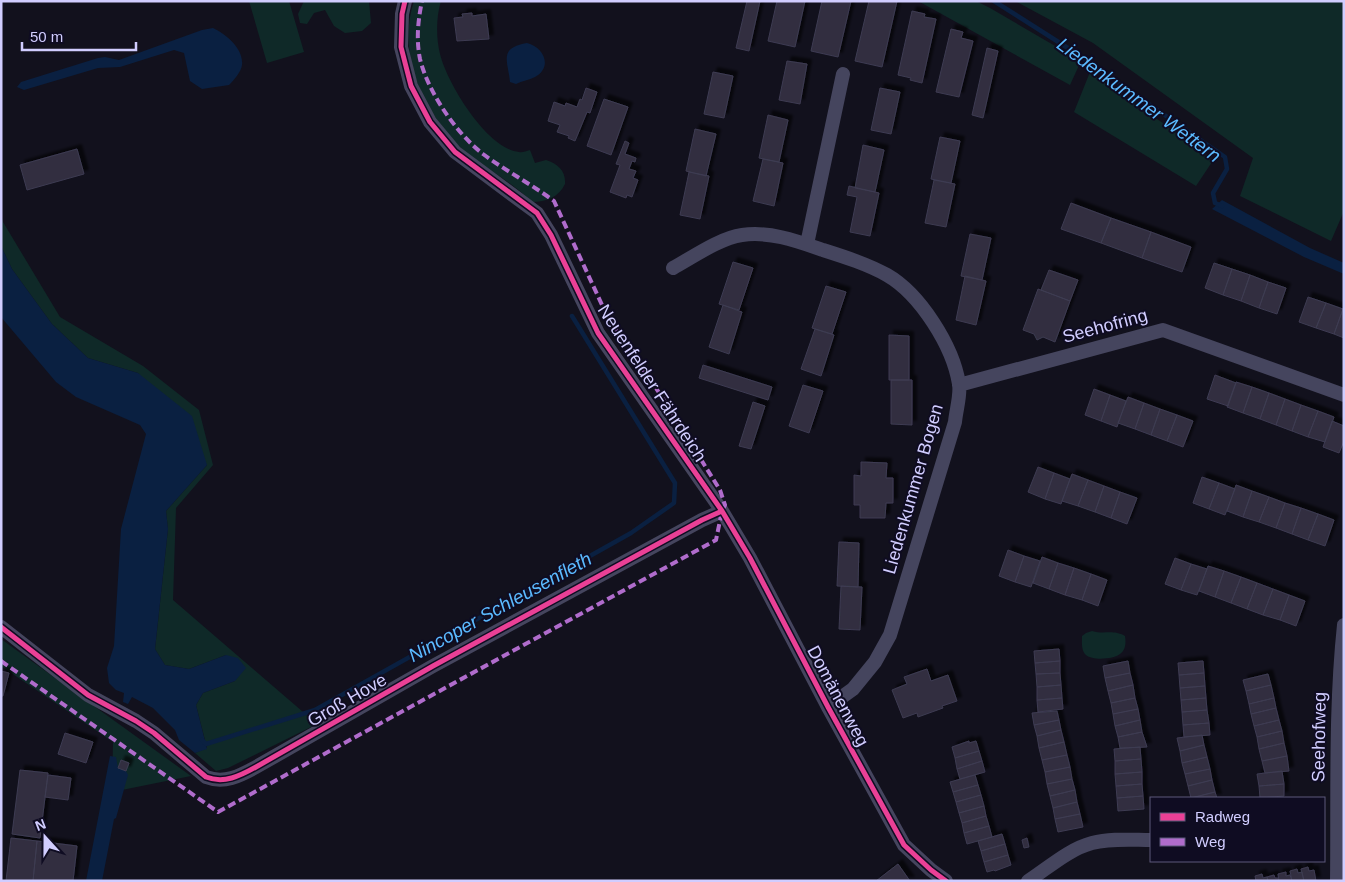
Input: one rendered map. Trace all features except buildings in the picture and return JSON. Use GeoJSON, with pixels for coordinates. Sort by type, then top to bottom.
{"type":"FeatureCollection","features":[{"type":"Feature","properties":{"kind":"street","name":"Neuenfelder Fährdeich"},"geometry":{"type":"LineString","coordinates":[[405,1],[402,14],[401,47],[411,86],[430,122],[455,152],[537,213],[551,234],[598,333],[722,511]]}},
{"type":"Feature","properties":{"kind":"street"},"geometry":{"type":"LineString","coordinates":[[806,244],[843,74]]}},
{"type":"Feature","properties":{"kind":"street","name":"Liedenkummer Bogen"},"geometry":{"type":"LineString","coordinates":[[673,268],[720,242],[740,235],[764,233],[806,244],[866,265],[888,276],[918,301],[948,350],[959,385],[955,422],[890,635],[875,662],[853,689],[828,707]]}},
{"type":"Feature","properties":{"kind":"street","name":"Seehofring"},"geometry":{"type":"LineString","coordinates":[[959,385],[1163,330],[1344,395]]}},
{"type":"Feature","properties":{"kind":"street","name":"Groß Hove"},"geometry":{"type":"LineString","coordinates":[[1,627],[82,690],[154,733],[206,777],[228,779],[250,770],[442,661],[702,520],[722,511]]}},
{"type":"Feature","properties":{"kind":"street","name":"Domänenweg"},"geometry":{"type":"LineString","coordinates":[[722,511],[750,558],[828,707],[904,845],[946,881]]}},
{"type":"Feature","properties":{"kind":"street","name":"Seehofweg"},"geometry":{"type":"LineString","coordinates":[[1337,881],[1335,843],[1336,787],[1339,680],[1344,625]]}},
{"type":"Feature","properties":{"kind":"street"},"geometry":{"type":"LineString","coordinates":[[1028,881],[1077,849],[1091,843],[1106,840],[1150,840]]}},
{"type":"Feature","properties":{"kind":"green space"},"geometry":{"type":"Polygon","coordinates":[[[249,1],[289,1],[304,52],[267,63],[249,1]]]}},
{"type":"Feature","properties":{"kind":"green space"},"geometry":{"type":"Polygon","coordinates":[[[304,1],[369,1],[371,23],[362,31],[345,33],[334,26],[325,10],[314,13],[307,24],[300,23],[298,14],[304,1]]]}},
{"type":"Feature","properties":{"kind":"green space"},"geometry":{"type":"Polygon","coordinates":[[[414,1],[441,1],[437,21],[440,54],[460,97],[470,113],[494,140],[507,148],[519,152],[530,150],[535,163],[546,160],[563,172],[565,184],[556,195],[547,200],[532,202],[515,187],[471,157],[441,125],[419,87],[412,66],[409,45],[409,23],[414,1]]]}},
{"type":"Feature","properties":{"kind":"green space"},"geometry":{"type":"Polygon","coordinates":[[[918,1],[976,1],[1081,61],[1070,85],[918,1]]]}},
{"type":"Feature","properties":{"kind":"green space"},"geometry":{"type":"Polygon","coordinates":[[[1015,1],[1344,1],[1344,211],[1331,241],[1240,196],[1253,158],[1093,43],[1015,1]]]}},
{"type":"Feature","properties":{"kind":"green space"},"geometry":{"type":"Polygon","coordinates":[[[1090,72],[1214,159],[1196,186],[1074,112],[1090,72]]]}},
{"type":"Feature","properties":{"kind":"green space"},"geometry":{"type":"Polygon","coordinates":[[[1,215],[3,222],[60,317],[143,366],[199,410],[213,465],[176,508],[173,600],[317,724],[228,768],[216,771],[195,753],[207,748],[196,705],[203,693],[235,681],[226,655],[189,669],[165,665],[155,649],[168,529],[166,511],[207,465],[138,373],[88,358],[52,324],[12,269],[1,246],[1,215]]]}},
{"type":"Feature","properties":{"kind":"green space"},"geometry":{"type":"Polygon","coordinates":[[[1092,631],[1116,633],[1125,636],[1122,652],[1117,656],[1098,659],[1086,655],[1083,649],[1082,636],[1092,631]]]}},
{"type":"Feature","properties":{"kind":"green space"},"geometry":{"type":"Polygon","coordinates":[[[1,639],[191,776],[112,792],[113,742],[1,666],[1,639]]]}},
{"type":"Feature","properties":{"kind":"water"},"geometry":{"type":"Polygon","coordinates":[[[213,28],[233,43],[242,59],[240,70],[229,85],[202,89],[190,81],[184,53],[174,50],[120,67],[98,68],[24,90],[17,87],[21,82],[98,58],[105,57],[119,60],[202,30],[213,28]]]}},
{"type":"Feature","properties":{"kind":"water"},"geometry":{"type":"Polygon","coordinates":[[[527,43],[533,45],[542,53],[545,63],[544,68],[541,73],[533,78],[516,84],[510,82],[507,62],[508,52],[518,45],[527,43]]]}},
{"type":"Feature","properties":{"kind":"water"},"geometry":{"type":"Polygon","coordinates":[[[1222,200],[1310,248],[1344,263],[1344,274],[1304,257],[1212,209],[1222,200]]]}},
{"type":"Feature","properties":{"kind":"water"},"geometry":{"type":"Polygon","coordinates":[[[1,246],[12,269],[52,324],[88,358],[138,373],[192,416],[207,465],[166,511],[168,529],[155,649],[165,665],[189,669],[226,655],[238,658],[246,668],[235,681],[203,693],[196,705],[207,749],[195,753],[179,740],[175,730],[153,708],[132,697],[128,704],[123,702],[124,693],[116,690],[109,683],[107,668],[114,646],[121,529],[146,434],[140,425],[76,397],[56,382],[1,317],[1,246]]]}},
{"type":"Feature","properties":{"kind":"water"},"geometry":{"type":"Polygon","coordinates":[[[110,756],[116,757],[118,768],[126,771],[128,775],[116,818],[114,819],[102,881],[86,881],[110,756]]]}},
{"type":"Feature","properties":{"kind":"waterway","name":"Liedenkummer Wettern"},"geometry":{"type":"LineString","coordinates":[[994,1],[1071,50],[1225,157],[1227,169],[1213,193],[1215,203],[1222,206]]}},
{"type":"Feature","properties":{"kind":"waterway","name":"Nincoper Schleusenfleth"},"geometry":{"type":"LineString","coordinates":[[202,740],[206,744],[315,710],[631,533],[674,503],[675,483],[572,316]]}},
{"type":"Feature","properties":{"kind":"marked path"},"geometry":{"type":"LineString","coordinates":[[1,661],[218,812],[716,540],[725,505],[720,490],[662,397],[609,320],[554,201],[483,154],[463,135],[436,98],[429,85],[420,59],[418,30],[422,1]]}},
{"type":"Feature","properties":{"kind":"cycle path"},"geometry":{"type":"LineString","coordinates":[[405,1],[402,14],[401,47],[411,86],[430,122],[455,152],[537,213],[551,235],[598,333],[722,511],[750,558],[828,707],[904,845],[946,881]]}},
{"type":"Feature","properties":{"kind":"cycle path"},"geometry":{"type":"LineString","coordinates":[[1,627],[88,695],[154,733],[206,777],[219,780],[226,779],[250,770],[433,666],[702,520],[722,511]]}}]}
